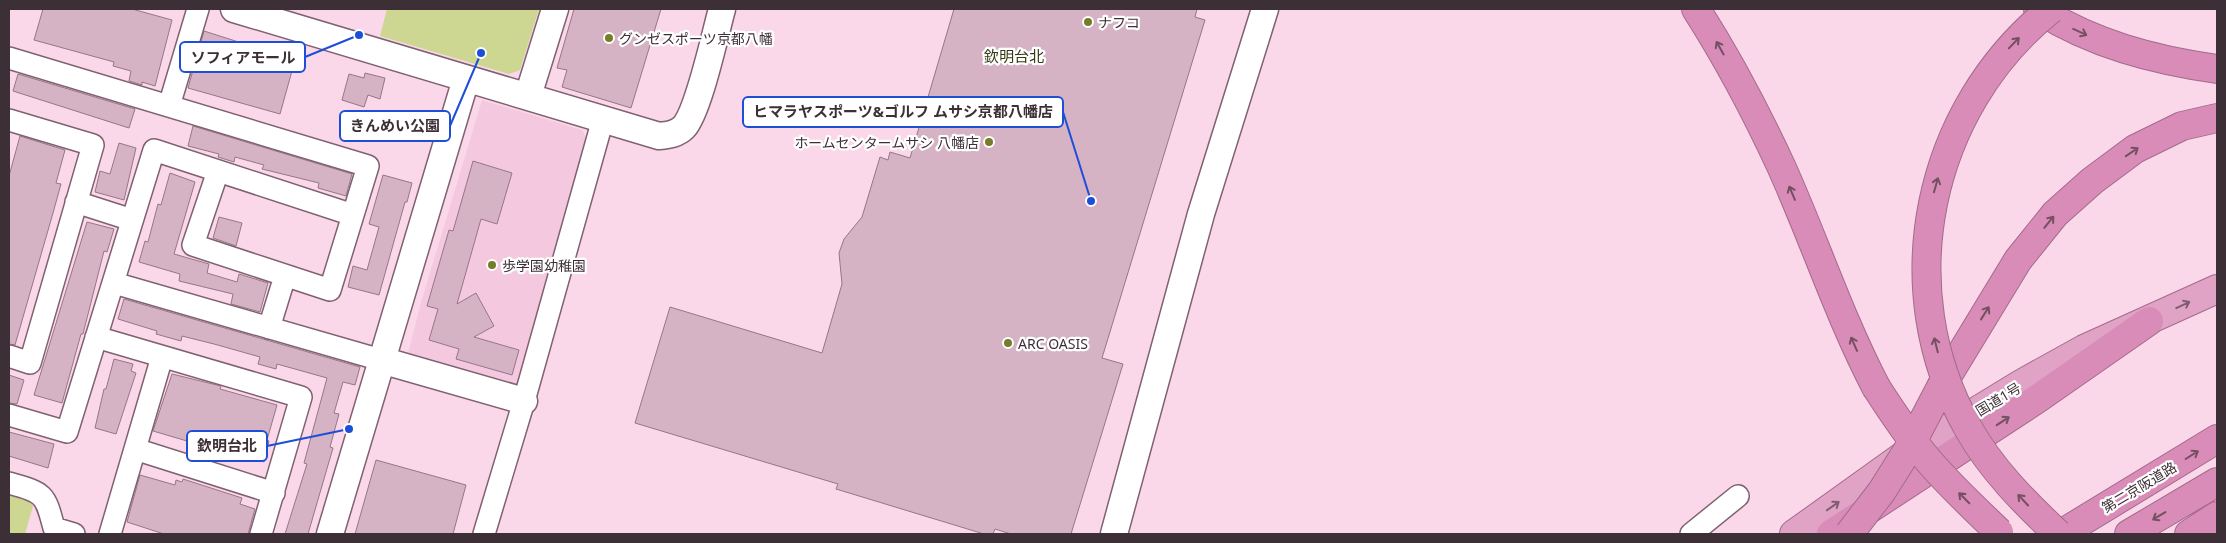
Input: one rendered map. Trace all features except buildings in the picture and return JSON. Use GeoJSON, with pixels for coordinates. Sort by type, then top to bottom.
{"type":"FeatureCollection","features":[{"type":"Feature","properties":{"kind":"highway"},"geometry":{"type":"LineString","coordinates":[[1696,9],[1749,99],[1777,158],[1854,344],[1876,387],[1901,426],[1928,460],[2002,534]]}},
{"type":"Feature","properties":{"kind":"highway"},"geometry":{"type":"LineString","coordinates":[[2038,9],[2069,27],[2117,47],[2150,57],[2217,69]]}},
{"type":"Feature","properties":{"kind":"highway"},"geometry":{"type":"LineString","coordinates":[[2051,9],[2008,49],[1963,116],[1936,185],[1927,230],[1926,269],[1931,326],[1940,360],[1960,412],[1983,452],[1997,470],[2022,499],[2060,534]]}},
{"type":"Feature","properties":{"kind":"highway"},"geometry":{"type":"LineString","coordinates":[[1849,534],[1882,491],[1942,385],[2018,260],[2056,214],[2092,181],[2135,149],[2182,126],[2217,118]]}},
{"type":"Feature","properties":{"kind":"highway","name":"国道1号"},"geometry":{"type":"LineString","coordinates":[[1794,534],[1903,456],[2022,384],[2084,349],[2217,289]]}},
{"type":"Feature","properties":{"kind":"highway"},"geometry":{"type":"LineString","coordinates":[[1831,534],[2037,399],[2149,321]]}},
{"type":"Feature","properties":{"kind":"highway","name":"第二京阪道路"},"geometry":{"type":"LineString","coordinates":[[2060,534],[2217,439]]}},
{"type":"Feature","properties":{"kind":"highway"},"geometry":{"type":"LineString","coordinates":[[2129,534],[2217,482]]}},
{"type":"Feature","properties":{"kind":"street"},"geometry":{"type":"LineString","coordinates":[[169,106],[198,9]]}},
{"type":"Feature","properties":{"kind":"street"},"geometry":{"type":"LineString","coordinates":[[234,9],[660,136],[673,135],[684,126],[696,100],[722,9]]}},
{"type":"Feature","properties":{"kind":"street"},"geometry":{"type":"LineString","coordinates":[[528,96],[555,9]]}},
{"type":"Feature","properties":{"kind":"street"},"geometry":{"type":"LineString","coordinates":[[1114,534],[1201,214],[1265,9]]}},
{"type":"Feature","properties":{"kind":"street"},"geometry":{"type":"LineString","coordinates":[[9,58],[368,166],[330,290],[193,245],[218,171]]}},
{"type":"Feature","properties":{"kind":"street"},"geometry":{"type":"LineString","coordinates":[[330,534],[381,360],[436,186],[466,79]]}},
{"type":"Feature","properties":{"kind":"street"},"geometry":{"type":"LineString","coordinates":[[484,534],[524,402],[603,119]]}},
{"type":"Feature","properties":{"kind":"street"},"geometry":{"type":"LineString","coordinates":[[9,120],[93,145],[30,363],[9,356]]}},
{"type":"Feature","properties":{"kind":"street"},"geometry":{"type":"LineString","coordinates":[[9,415],[67,432],[154,150],[353,215]]}},
{"type":"Feature","properties":{"kind":"street"},"geometry":{"type":"LineString","coordinates":[[76,202],[132,220]]}},
{"type":"Feature","properties":{"kind":"street"},"geometry":{"type":"LineString","coordinates":[[269,328],[285,276]]}},
{"type":"Feature","properties":{"kind":"street"},"geometry":{"type":"LineString","coordinates":[[114,283],[524,402]]}},
{"type":"Feature","properties":{"kind":"street"},"geometry":{"type":"LineString","coordinates":[[96,337],[301,397],[261,534]]}},
{"type":"Feature","properties":{"kind":"street"},"geometry":{"type":"LineString","coordinates":[[110,534],[162,357]]}},
{"type":"Feature","properties":{"kind":"street"},"geometry":{"type":"LineString","coordinates":[[135,449],[274,493]]}},
{"type":"Feature","properties":{"kind":"street"},"geometry":{"type":"LineString","coordinates":[[9,482],[34,490],[48,502],[54,528],[74,534]]}},
{"type":"Feature","properties":{"kind":"street"},"geometry":{"type":"LineString","coordinates":[[1691,534],[1738,496]]}},
{"type":"Feature","properties":{"kind":"shaded area","name":"歩学園幼稚園"},"geometry":{"type":"Polygon","coordinates":[[[482,100],[582,130],[587,139],[519,382],[507,389],[415,362],[408,354],[420,306],[482,100]]]}},
{"type":"Feature","properties":{"kind":"green space"},"geometry":{"type":"Polygon","coordinates":[[[387,9],[539,9],[520,70],[509,74],[380,36],[387,9]]]}},
{"type":"Feature","properties":{"kind":"green space"},"geometry":{"type":"Polygon","coordinates":[[[9,491],[29,497],[33,506],[25,534],[9,534],[9,491]]]}},
{"type":"Feature","properties":{"kind":"place","name":"ナフコ"},"geometry":{"type":"Point","coordinates":[1088,22]}},
{"type":"Feature","properties":{"kind":"place","name":"ソフィアモール"},"geometry":{"type":"Point","coordinates":[359,35]}},
{"type":"Feature","properties":{"kind":"place","name":"グンゼスポーツ京都八幡"},"geometry":{"type":"Point","coordinates":[609,38]}},
{"type":"Feature","properties":{"kind":"place","name":"きんめい公園"},"geometry":{"type":"Point","coordinates":[481,53]}},
{"type":"Feature","properties":{"kind":"place","name":"ホームセンタームサシ 八幡店"},"geometry":{"type":"Point","coordinates":[989,142]}},
{"type":"Feature","properties":{"kind":"place","name":"ヒマラヤスポーツ&ゴルフ ムサシ京都八幡店"},"geometry":{"type":"Point","coordinates":[1091,201]}},
{"type":"Feature","properties":{"kind":"place","name":"歩学園幼稚園"},"geometry":{"type":"Point","coordinates":[492,265]}},
{"type":"Feature","properties":{"kind":"place","name":"ARC OASIS"},"geometry":{"type":"Point","coordinates":[1008,343]}},
{"type":"Feature","properties":{"kind":"place","name":"欽明台北"},"geometry":{"type":"Point","coordinates":[349,429]}},
{"type":"Feature","properties":{"kind":"district","name":"欽明台北"},"geometry":{"type":"Point","coordinates":[1014,56]}}]}
